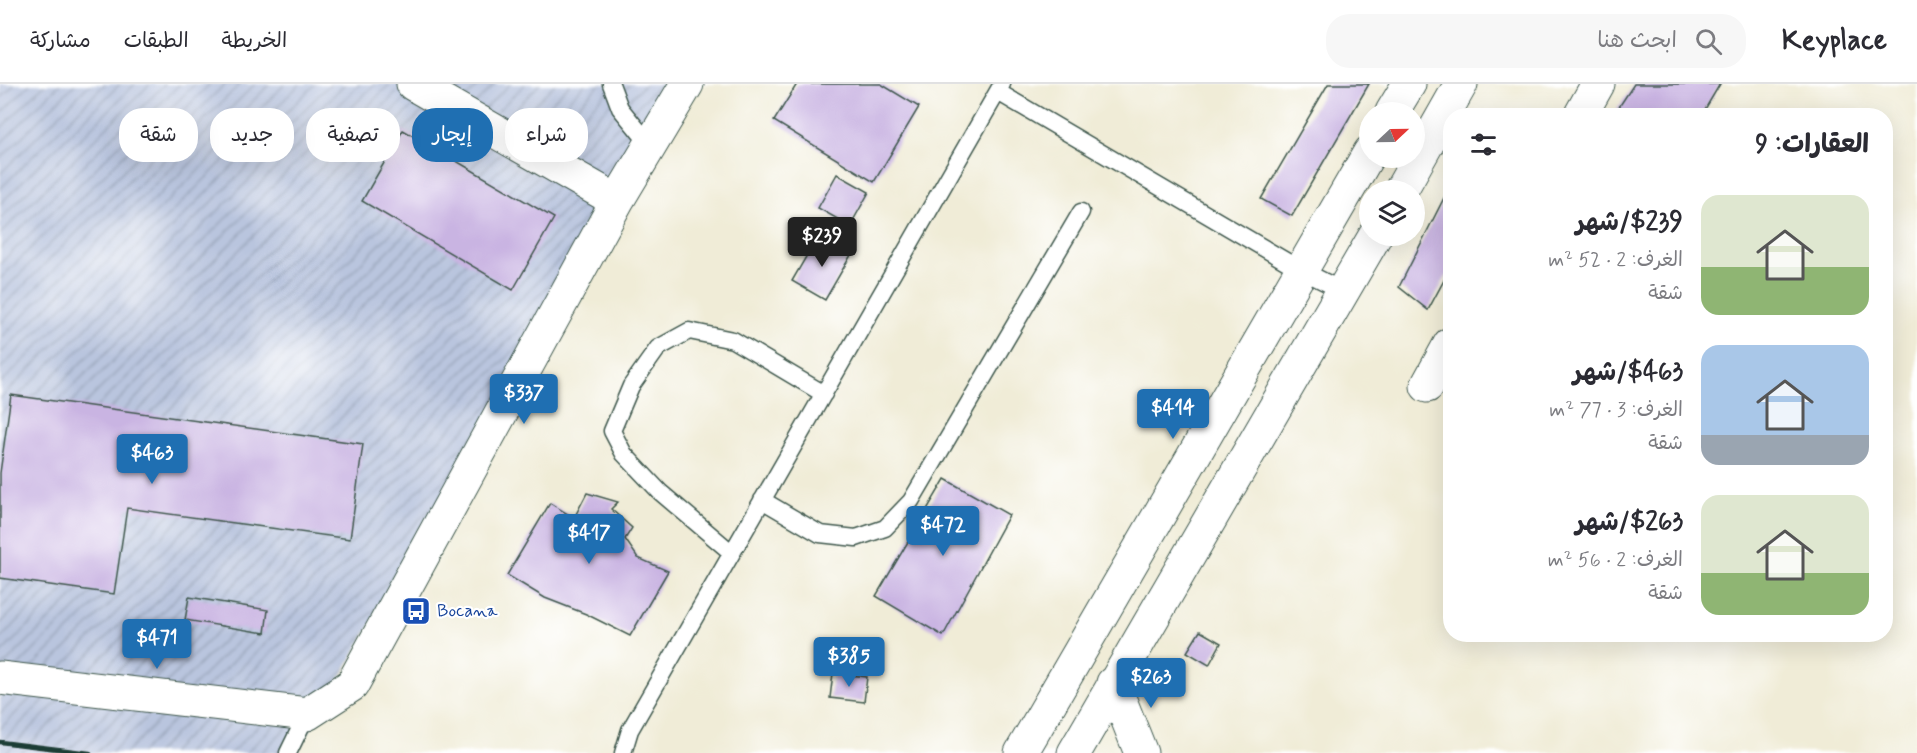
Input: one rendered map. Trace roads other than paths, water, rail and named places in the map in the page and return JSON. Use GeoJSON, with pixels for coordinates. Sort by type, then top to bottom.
{"type":"FeatureCollection","features":[{"type":"Feature","properties":{"kind":"street"},"geometry":{"type":"LineString","coordinates":[[413,84],[617,201]]}},
{"type":"Feature","properties":{"kind":"street"},"geometry":{"type":"LineString","coordinates":[[0,678],[307,714],[352,685],[617,201],[687,84]]}},
{"type":"Feature","properties":{"kind":"street"},"geometry":{"type":"LineString","coordinates":[[1398,102],[1408,84]]}},
{"type":"Feature","properties":{"kind":"street"},"geometry":{"type":"LineString","coordinates":[[1447,108],[1461,84]]}},
{"type":"Feature","properties":{"kind":"street"},"geometry":{"type":"LineString","coordinates":[[1584,108],[1598,84]]}},
{"type":"Feature","properties":{"kind":"street"},"geometry":{"type":"LineString","coordinates":[[1407,180],[1443,116]]}},
{"type":"Feature","properties":{"kind":"street"},"geometry":{"type":"LineString","coordinates":[[1021,753],[1361,168]]}},
{"type":"Feature","properties":{"kind":"street"},"geometry":{"type":"LineString","coordinates":[[1074,753],[1369,246]]}},
{"type":"Feature","properties":{"kind":"street"},"geometry":{"type":"LineString","coordinates":[[1427,386],[1443,357]]}},
{"type":"Feature","properties":{"kind":"street"},"geometry":{"type":"LineString","coordinates":[[1113,683],[1141,753]]}},
{"type":"Feature","properties":{"kind":"lane"},"geometry":{"type":"LineString","coordinates":[[611,84],[620,108],[650,145]]}},
{"type":"Feature","properties":{"kind":"lane"},"geometry":{"type":"LineString","coordinates":[[623,753],[630,730],[1000,88],[1301,270],[1343,291]]}},
{"type":"Feature","properties":{"kind":"lane"},"geometry":{"type":"LineString","coordinates":[[762,500],[820,534],[856,538],[885,528],[911,501],[1081,212]]}},
{"type":"Feature","properties":{"kind":"lane"},"geometry":{"type":"LineString","coordinates":[[732,553],[660,492],[624,454],[612,431],[631,386],[658,348],[689,331],[733,340],[824,394]]}},
{"type":"Feature","properties":{"kind":"lane"},"geometry":{"type":"LineString","coordinates":[[288,753],[307,714]]}},
{"type":"Feature","properties":{"kind":"railway"},"geometry":{"type":"LineString","coordinates":[[0,742],[90,753]]}},
{"type":"Feature","properties":{"kind":"place","name":"Bocana"},"geometry":{"type":"Point","coordinates":[416,611]}}]}
